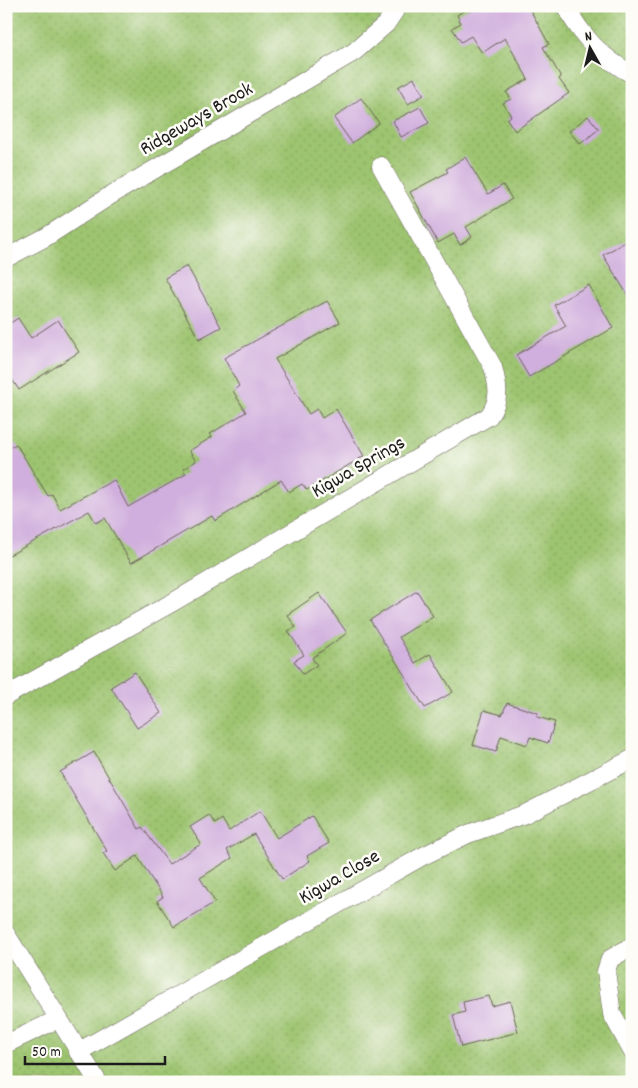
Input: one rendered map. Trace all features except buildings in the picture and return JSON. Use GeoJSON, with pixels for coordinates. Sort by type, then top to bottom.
{"type":"FeatureCollection","features":[{"type":"Feature","properties":{"kind":"street","name":"Ridgeways Brook"},"geometry":{"type":"LineString","coordinates":[[6,258],[46,237],[110,195],[354,52],[386,24],[398,6]]}},
{"type":"Feature","properties":{"kind":"street"},"geometry":{"type":"LineString","coordinates":[[565,6],[584,36],[600,54],[632,74]]}},
{"type":"Feature","properties":{"kind":"street","name":"Kigwa Springs"},"geometry":{"type":"LineString","coordinates":[[6,696],[175,601],[489,416],[498,398],[498,384],[493,367],[381,166]]}},
{"type":"Feature","properties":{"kind":"street","name":"Kigwa Close"},"geometry":{"type":"LineString","coordinates":[[78,1052],[420,857],[468,834],[542,806],[632,759]]}},
{"type":"Feature","properties":{"kind":"street"},"geometry":{"type":"LineString","coordinates":[[6,934],[98,1082]]}},
{"type":"Feature","properties":{"kind":"street"},"geometry":{"type":"LineString","coordinates":[[632,946],[610,959],[606,971],[612,1014],[632,1051]]}},
{"type":"Feature","properties":{"kind":"street"},"geometry":{"type":"LineString","coordinates":[[6,1044],[58,1020]]}},
{"type":"Feature","properties":{"kind":"green space"},"geometry":{"type":"Polygon","coordinates":[[[6,6],[632,6],[632,1082],[6,1082],[6,6]]]}}]}
